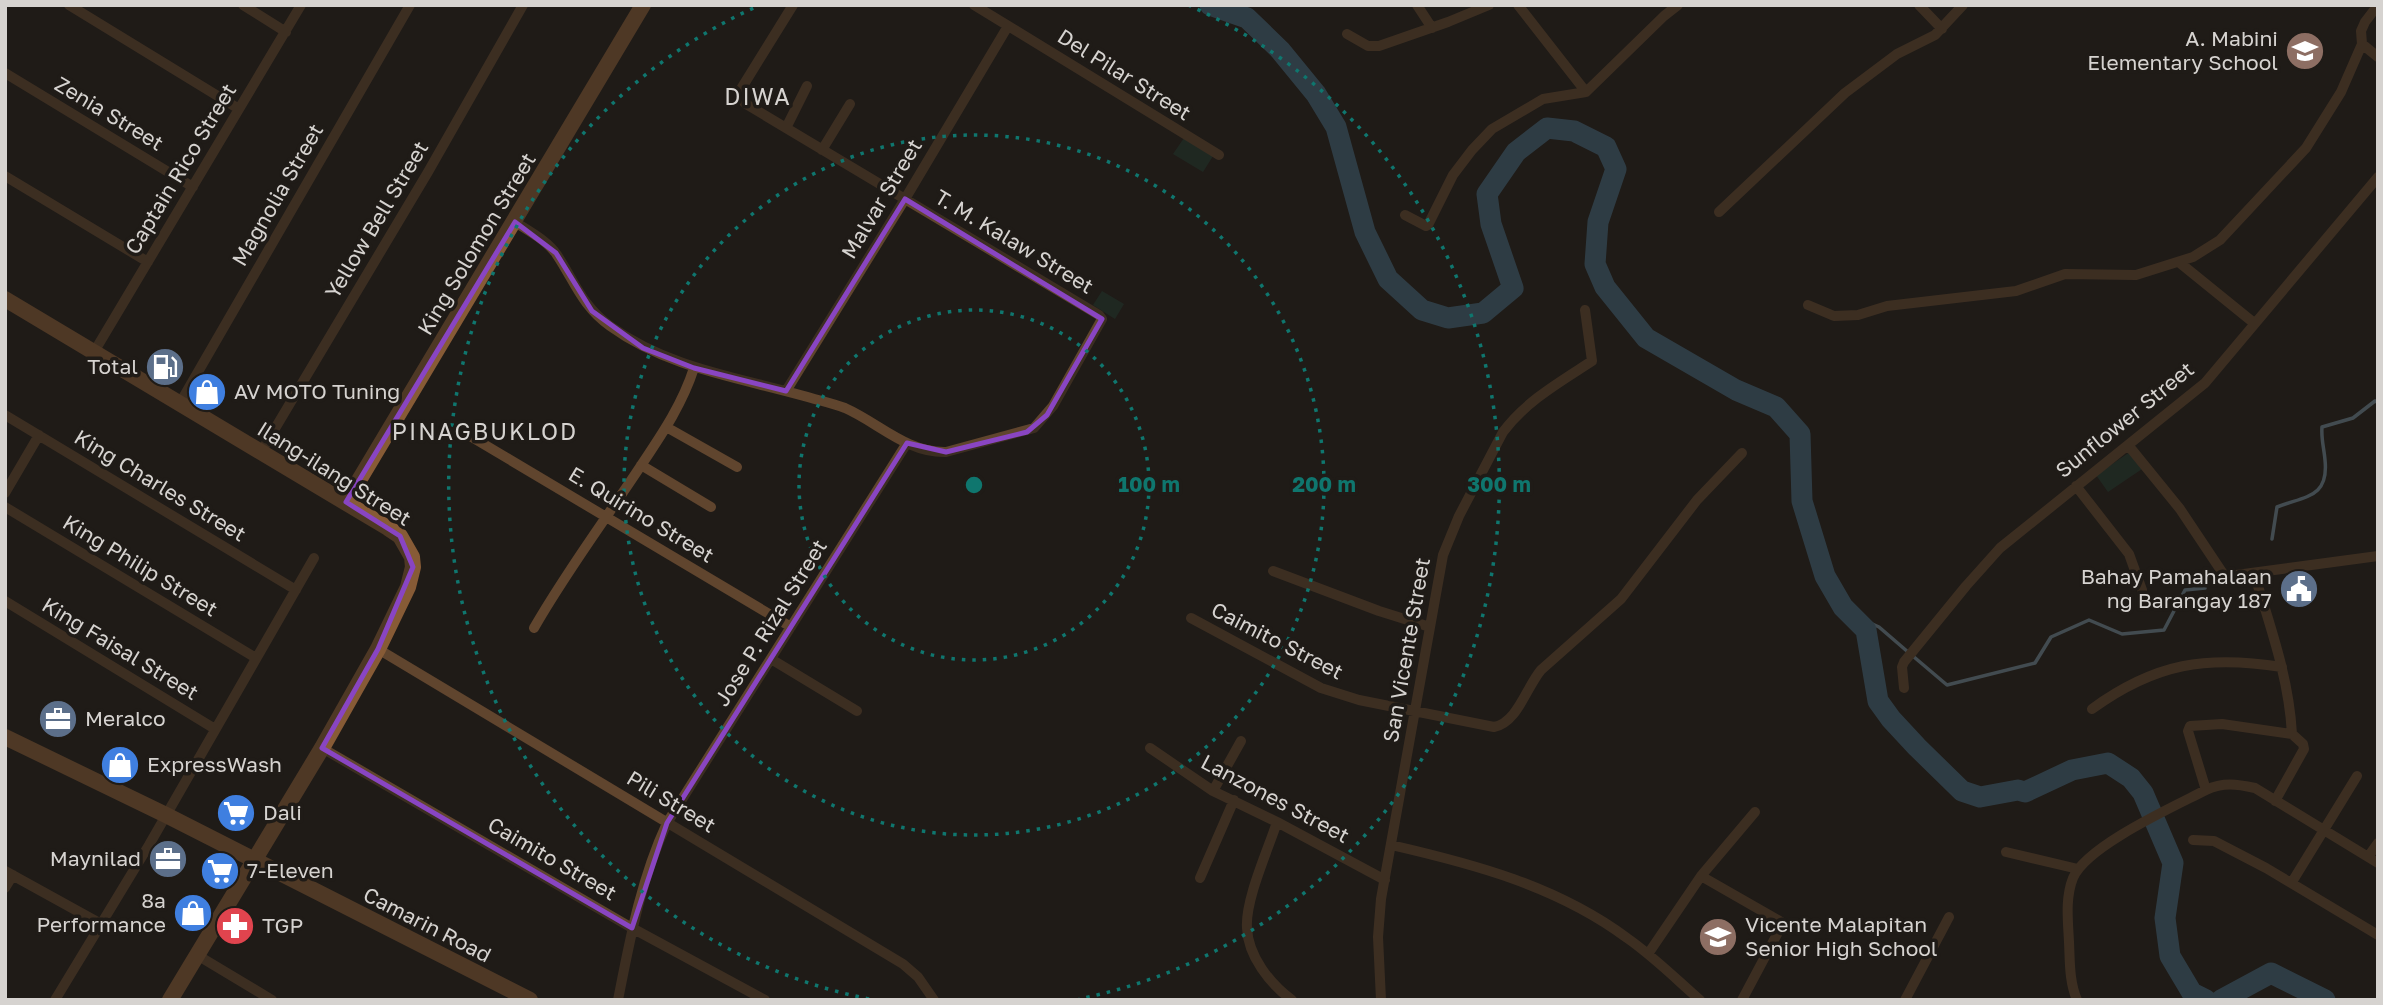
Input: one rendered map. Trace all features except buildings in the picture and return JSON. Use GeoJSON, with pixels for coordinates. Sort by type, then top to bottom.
{"type":"FeatureCollection","features":[{"type":"Feature","properties":{"kind":"main road","name":"King Solomon Street"},"geometry":{"type":"LineString","coordinates":[[345,502],[643,5]]}},
{"type":"Feature","properties":{"kind":"main road","name":"Ilang-ilang Street"},"geometry":{"type":"LineString","coordinates":[[5,299],[400,536],[412,557],[413,567],[408,587],[378,649],[322,748],[170,1000]]}},
{"type":"Feature","properties":{"kind":"main road","name":"Camarin Road"},"geometry":{"type":"LineString","coordinates":[[5,737],[166,815],[530,1000]]}},
{"type":"Feature","properties":{"kind":"street"},"geometry":{"type":"LineString","coordinates":[[69,5],[239,109]]}},
{"type":"Feature","properties":{"kind":"street"},"geometry":{"type":"LineString","coordinates":[[243,5],[286,32]]}},
{"type":"Feature","properties":{"kind":"street","name":"Captain Rico Street"},"geometry":{"type":"LineString","coordinates":[[94,352],[301,5]]}},
{"type":"Feature","properties":{"kind":"street","name":"Magnolia Street"},"geometry":{"type":"LineString","coordinates":[[180,403],[410,5]]}},
{"type":"Feature","properties":{"kind":"street","name":"Yellow Bell Street"},"geometry":{"type":"LineString","coordinates":[[261,452],[435,160],[523,5]]}},
{"type":"Feature","properties":{"kind":"street","name":"T. M. Kalaw Street"},"geometry":{"type":"LineString","coordinates":[[793,5],[741,89],[741,99],[1102,319],[1053,406],[1034,429],[946,452],[920,450],[907,443]]}},
{"type":"Feature","properties":{"kind":"street"},"geometry":{"type":"LineString","coordinates":[[1417,5],[1432,28]]}},
{"type":"Feature","properties":{"kind":"street"},"geometry":{"type":"LineString","coordinates":[[1347,34],[1368,46],[1379,46],[1489,5]]}},
{"type":"Feature","properties":{"kind":"street"},"geometry":{"type":"LineString","coordinates":[[1518,5],[1586,92]]}},
{"type":"Feature","properties":{"kind":"street"},"geometry":{"type":"LineString","coordinates":[[1405,215],[1427,226],[1453,175],[1492,130],[1543,99],[1586,92],[1678,5]]}},
{"type":"Feature","properties":{"kind":"street"},"geometry":{"type":"LineString","coordinates":[[1919,5],[1942,29]]}},
{"type":"Feature","properties":{"kind":"street"},"geometry":{"type":"LineString","coordinates":[[1719,212],[1845,93],[1897,54],[1935,35],[1962,5]]}},
{"type":"Feature","properties":{"kind":"street"},"geometry":{"type":"LineString","coordinates":[[1808,305],[1834,316],[1858,315],[1887,306],[2016,291],[2065,274],[2126,276],[2180,263],[2220,240],[2306,148],[2342,92],[2362,44],[2361,32],[2365,22],[2378,5]]}},
{"type":"Feature","properties":{"kind":"street","name":"Del Pilar Street"},"geometry":{"type":"LineString","coordinates":[[978,6],[1219,155]]}},
{"type":"Feature","properties":{"kind":"street","name":"Malvar Street"},"geometry":{"type":"LineString","coordinates":[[786,391],[905,200],[1008,26]]}},
{"type":"Feature","properties":{"kind":"street"},"geometry":{"type":"LineString","coordinates":[[2362,44],[2378,57]]}},
{"type":"Feature","properties":{"kind":"street","name":"Zenia Street"},"geometry":{"type":"LineString","coordinates":[[5,73],[193,187]]}},
{"type":"Feature","properties":{"kind":"street"},"geometry":{"type":"LineString","coordinates":[[786,128],[807,86]]}},
{"type":"Feature","properties":{"kind":"street"},"geometry":{"type":"LineString","coordinates":[[822,150],[850,104]]}},
{"type":"Feature","properties":{"kind":"street"},"geometry":{"type":"LineString","coordinates":[[5,176],[148,262]]}},
{"type":"Feature","properties":{"kind":"street","name":"Sunflower Street"},"geometry":{"type":"LineString","coordinates":[[1904,688],[1904,662],[2000,548],[2205,383],[2378,177]]}},
{"type":"Feature","properties":{"kind":"street"},"geometry":{"type":"LineString","coordinates":[[515,222],[556,253],[579,295],[608,325],[643,348],[694,368],[844,408],[907,443]]}},
{"type":"Feature","properties":{"kind":"street"},"geometry":{"type":"LineString","coordinates":[[2180,263],[2254,323]]}},
{"type":"Feature","properties":{"kind":"street","name":"San Vicente Street"},"geometry":{"type":"LineString","coordinates":[[1381,1000],[1378,937],[1385,880],[1443,555],[1503,432],[1523,409],[1592,361],[1585,310]]}},
{"type":"Feature","properties":{"kind":"street"},"geometry":{"type":"LineString","coordinates":[[534,628],[556,590],[667,428],[686,393],[694,368]]}},
{"type":"Feature","properties":{"kind":"street","name":"King Charles Street"},"geometry":{"type":"LineString","coordinates":[[5,415],[296,590]]}},
{"type":"Feature","properties":{"kind":"street"},"geometry":{"type":"LineString","coordinates":[[667,428],[737,467]]}},
{"type":"Feature","properties":{"kind":"street"},"geometry":{"type":"LineString","coordinates":[[5,493],[39,435]]}},
{"type":"Feature","properties":{"kind":"street","name":"E. Quirino Street"},"geometry":{"type":"LineString","coordinates":[[470,436],[791,627]]}},
{"type":"Feature","properties":{"kind":"street","name":"Jose P. Rizal Street"},"geometry":{"type":"LineString","coordinates":[[618,1000],[632,928],[649,868],[667,823],[907,443]]}},
{"type":"Feature","properties":{"kind":"street"},"geometry":{"type":"LineString","coordinates":[[2128,445],[2180,509],[2224,575],[2378,556]]}},
{"type":"Feature","properties":{"kind":"street","name":"Caimito Street"},"geometry":{"type":"LineString","coordinates":[[1191,618],[1321,688],[1359,700],[1416,712],[1493,727],[1502,726],[1509,721],[1541,670],[1621,599],[1697,500],[1742,453]]}},
{"type":"Feature","properties":{"kind":"street"},"geometry":{"type":"LineString","coordinates":[[641,465],[711,507]]}},
{"type":"Feature","properties":{"kind":"street"},"geometry":{"type":"LineString","coordinates":[[2076,486],[2129,554],[2142,590]]}},
{"type":"Feature","properties":{"kind":"street","name":"King Philip Street"},"geometry":{"type":"LineString","coordinates":[[5,507],[256,658]]}},
{"type":"Feature","properties":{"kind":"street"},"geometry":{"type":"LineString","coordinates":[[55,1000],[166,815],[314,558]]}},
{"type":"Feature","properties":{"kind":"street"},"geometry":{"type":"LineString","coordinates":[[1273,571],[1430,627]]}},
{"type":"Feature","properties":{"kind":"street"},"geometry":{"type":"LineString","coordinates":[[2254,573],[2282,667],[2292,734]]}},
{"type":"Feature","properties":{"kind":"street","name":"King Faisal Street"},"geometry":{"type":"LineString","coordinates":[[5,601],[215,729]]}},
{"type":"Feature","properties":{"kind":"street","name":"Pili Street"},"geometry":{"type":"LineString","coordinates":[[378,649],[903,964],[918,976],[934,1000]]}},
{"type":"Feature","properties":{"kind":"street"},"geometry":{"type":"LineString","coordinates":[[771,659],[857,711]]}},
{"type":"Feature","properties":{"kind":"street"},"geometry":{"type":"LineString","coordinates":[[2092,709],[2134,684],[2161,672],[2203,661],[2236,660],[2282,667]]}},
{"type":"Feature","properties":{"kind":"street"},"geometry":{"type":"LineString","coordinates":[[2206,790],[2188,731],[2190,726],[2222,724],[2292,734],[2303,744],[2304,749],[2275,801]]}},
{"type":"Feature","properties":{"kind":"street"},"geometry":{"type":"LineString","coordinates":[[1213,791],[1241,741]]}},
{"type":"Feature","properties":{"kind":"street","name":"Caimito Street"},"geometry":{"type":"LineString","coordinates":[[322,748],[632,928],[765,1000]]}},
{"type":"Feature","properties":{"kind":"street","name":"Lanzones Street"},"geometry":{"type":"LineString","coordinates":[[1150,748],[1213,791],[1385,880]]}},
{"type":"Feature","properties":{"kind":"street"},"geometry":{"type":"LineString","coordinates":[[2292,882],[2357,776]]}},
{"type":"Feature","properties":{"kind":"street"},"geometry":{"type":"LineString","coordinates":[[2075,999],[2071,982],[2068,900],[2078,869],[2101,848],[2178,804],[2216,785],[2235,783],[2255,788],[2373,860],[2378,843]]}},
{"type":"Feature","properties":{"kind":"street"},"geometry":{"type":"LineString","coordinates":[[1200,878],[1234,800]]}},
{"type":"Feature","properties":{"kind":"street"},"geometry":{"type":"LineString","coordinates":[[1648,954],[1701,876],[1755,812]]}},
{"type":"Feature","properties":{"kind":"street"},"geometry":{"type":"LineString","coordinates":[[1277,822],[1249,908],[1247,929],[1252,949],[1276,995],[1292,1000]]}},
{"type":"Feature","properties":{"kind":"street"},"geometry":{"type":"LineString","coordinates":[[2193,840],[2214,841],[2292,882],[2378,935]]}},
{"type":"Feature","properties":{"kind":"street"},"geometry":{"type":"LineString","coordinates":[[1391,845],[1464,862],[1517,879],[1603,922],[1648,954],[1700,1000]]}},
{"type":"Feature","properties":{"kind":"street"},"geometry":{"type":"LineString","coordinates":[[2006,852],[2078,869]]}},
{"type":"Feature","properties":{"kind":"street"},"geometry":{"type":"LineString","coordinates":[[5,888],[9,873],[100,924]]}},
{"type":"Feature","properties":{"kind":"street"},"geometry":{"type":"LineString","coordinates":[[1701,876],[1783,924],[1742,1000]]}},
{"type":"Feature","properties":{"kind":"street"},"geometry":{"type":"LineString","coordinates":[[1905,1000],[1950,917]]}},
{"type":"Feature","properties":{"kind":"street"},"geometry":{"type":"LineString","coordinates":[[197,955],[272,1000]]}},
{"type":"Feature","properties":{"kind":"highlighted area"},"geometry":{"type":"Polygon","coordinates":[[[905,199],[1102,319],[1047,415],[1027,432],[946,452],[907,443],[667,823],[632,928],[322,748],[378,649],[413,567],[400,536],[346,502],[515,222],[556,253],[592,311],[643,348],[694,368],[786,391],[905,199]]]}},
{"type":"Feature","properties":{"kind":"green space"},"geometry":{"type":"Polygon","coordinates":[[[1184,138],[1213,156],[1203,172],[1173,154],[1184,138]]]}},
{"type":"Feature","properties":{"kind":"green space"},"geometry":{"type":"Polygon","coordinates":[[[1102,291],[1124,304],[1115,319],[1093,305],[1102,291]]]}},
{"type":"Feature","properties":{"kind":"green space"},"geometry":{"type":"Polygon","coordinates":[[[2130,452],[2142,469],[2108,492],[2096,475],[2130,452]]]}},
{"type":"Feature","properties":{"kind":"waterway"},"geometry":{"type":"LineString","coordinates":[[1210,5],[1247,18],[1280,50],[1316,94],[1336,127],[1365,232],[1388,279],[1422,310],[1448,318],[1483,313],[1513,288],[1491,224],[1487,194],[1516,152],[1547,128],[1574,131],[1606,147],[1616,169],[1598,222],[1595,264],[1605,287],[1646,338],[1736,390],[1776,407],[1800,434],[1802,501],[1825,576],[1843,607],[1866,630],[1878,701],[1917,747],[1962,791],[1980,797],[2018,790],[2025,792],[2072,770],[2108,763],[2131,778],[2143,793],[2173,863],[2165,918],[2170,956],[2192,993],[2206,1000]]}},
{"type":"Feature","properties":{"kind":"waterway"},"geometry":{"type":"LineString","coordinates":[[2272,539],[2277,507],[2313,494],[2323,482],[2325,460],[2322,427],[2353,418],[2375,401],[2378,402]]}},
{"type":"Feature","properties":{"kind":"waterway"},"geometry":{"type":"LineString","coordinates":[[1914,657],[1947,685],[2035,663],[2051,637],[2089,620],[2122,634],[2164,630],[2185,590],[2205,588]]}},
{"type":"Feature","properties":{"kind":"waterway"},"geometry":{"type":"LineString","coordinates":[[1850,614],[1879,627],[1908,652]]}},
{"type":"Feature","properties":{"kind":"waterway"},"geometry":{"type":"LineString","coordinates":[[2221,1000],[2271,973],[2325,1000]]}},
{"type":"Feature","properties":{"kind":"place","name":"A. Mabini Elementary School"},"geometry":{"type":"Point","coordinates":[2305,51]}},
{"type":"Feature","properties":{"kind":"place","name":"Total"},"geometry":{"type":"Point","coordinates":[165,367]}},
{"type":"Feature","properties":{"kind":"place","name":"AV MOTO Tuning"},"geometry":{"type":"Point","coordinates":[207,392]}},
{"type":"Feature","properties":{"kind":"place","name":"Bahay Pamahalaan ng Barangay 187"},"geometry":{"type":"Point","coordinates":[2299,589]}},
{"type":"Feature","properties":{"kind":"place","name":"Meralco"},"geometry":{"type":"Point","coordinates":[58,719]}},
{"type":"Feature","properties":{"kind":"place","name":"ExpressWash"},"geometry":{"type":"Point","coordinates":[120,765]}},
{"type":"Feature","properties":{"kind":"place","name":"Dali"},"geometry":{"type":"Point","coordinates":[236,813]}},
{"type":"Feature","properties":{"kind":"place","name":"Maynilad"},"geometry":{"type":"Point","coordinates":[168,859]}},
{"type":"Feature","properties":{"kind":"place","name":"7-Eleven"},"geometry":{"type":"Point","coordinates":[220,871]}},
{"type":"Feature","properties":{"kind":"place","name":"8a Performance"},"geometry":{"type":"Point","coordinates":[193,913]}},
{"type":"Feature","properties":{"kind":"place","name":"TGP"},"geometry":{"type":"Point","coordinates":[235,926]}},
{"type":"Feature","properties":{"kind":"place","name":"Vicente Malapitan Senior High School"},"geometry":{"type":"Point","coordinates":[1718,937]}},
{"type":"Feature","properties":{"kind":"district","name":"DIWA"},"geometry":{"type":"Point","coordinates":[758,97]}},
{"type":"Feature","properties":{"kind":"district","name":"PINAGBUKLOD"},"geometry":{"type":"Point","coordinates":[485,432]}}]}
